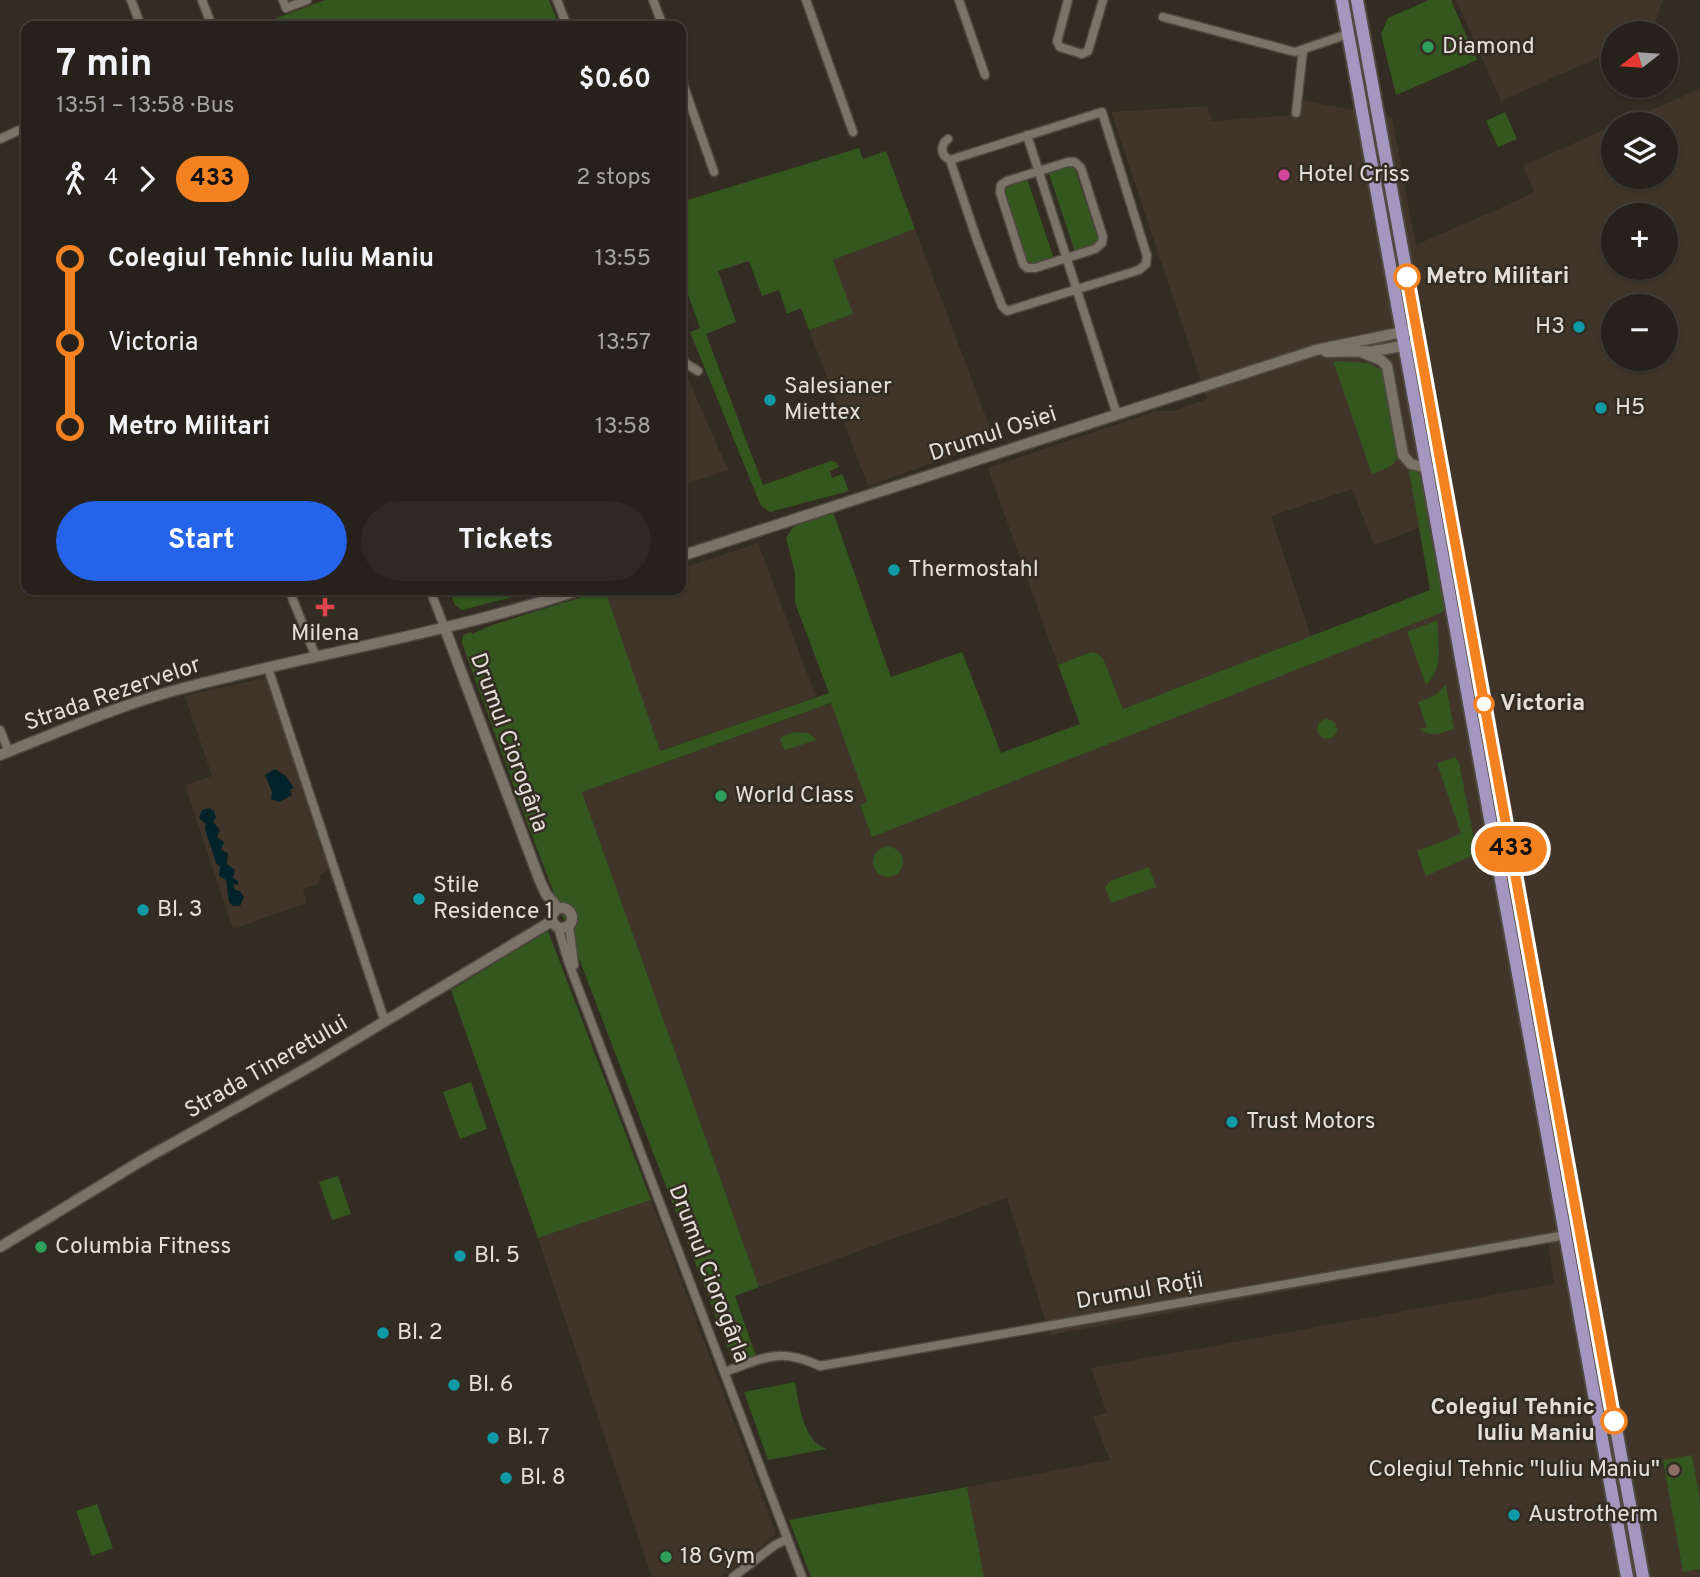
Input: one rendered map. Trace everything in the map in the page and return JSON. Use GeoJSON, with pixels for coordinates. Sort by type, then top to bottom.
{"type":"FeatureCollection","features":[{"type":"Feature","properties":{"kind":"main road"},"geometry":{"type":"LineString","coordinates":[[1342,0],[1627,1577]]}},
{"type":"Feature","properties":{"kind":"main road"},"geometry":{"type":"LineString","coordinates":[[1357,0],[1643,1577]]}},
{"type":"Feature","properties":{"kind":"main road"},"geometry":{"type":"LineString","coordinates":[[1361,104],[1375,101]]}},
{"type":"Feature","properties":{"kind":"main road"},"geometry":{"type":"LineString","coordinates":[[1475,731],[1489,727]]}},
{"type":"Feature","properties":{"kind":"main road"},"geometry":{"type":"LineString","coordinates":[[1512,936],[1530,958]]}},
{"type":"Feature","properties":{"kind":"main road"},"geometry":{"type":"LineString","coordinates":[[1607,1466],[1615,1481],[1625,1523],[1633,1524]]}},
{"type":"Feature","properties":{"kind":"street"},"geometry":{"type":"LineString","coordinates":[[131,0],[139,21]]}},
{"type":"Feature","properties":{"kind":"street"},"geometry":{"type":"LineString","coordinates":[[202,0],[210,21]]}},
{"type":"Feature","properties":{"kind":"street"},"geometry":{"type":"LineString","coordinates":[[283,0],[286,8],[307,0]]}},
{"type":"Feature","properties":{"kind":"street"},"geometry":{"type":"LineString","coordinates":[[557,0],[565,21]]}},
{"type":"Feature","properties":{"kind":"street"},"geometry":{"type":"LineString","coordinates":[[653,0],[661,21]]}},
{"type":"Feature","properties":{"kind":"street"},"geometry":{"type":"LineString","coordinates":[[806,0],[853,132]]}},
{"type":"Feature","properties":{"kind":"street"},"geometry":{"type":"LineString","coordinates":[[959,0],[985,75]]}},
{"type":"Feature","properties":{"kind":"street"},"geometry":{"type":"LineString","coordinates":[[1068,0],[1057,42],[1060,47],[1082,54],[1088,51],[1102,0]]}},
{"type":"Feature","properties":{"kind":"street"},"geometry":{"type":"LineString","coordinates":[[1163,17],[1295,52],[1348,34]]}},
{"type":"Feature","properties":{"kind":"street"},"geometry":{"type":"LineString","coordinates":[[1296,113],[1303,50]]}},
{"type":"Feature","properties":{"kind":"street"},"geometry":{"type":"LineString","coordinates":[[686,92],[714,172]]}},
{"type":"Feature","properties":{"kind":"street"},"geometry":{"type":"LineString","coordinates":[[948,139],[942,150],[950,160],[976,240],[1004,310],[1010,312],[1139,270],[1147,261],[1101,112],[950,160]]}},
{"type":"Feature","properties":{"kind":"street"},"geometry":{"type":"LineString","coordinates":[[0,139],[21,129]]}},
{"type":"Feature","properties":{"kind":"street"},"geometry":{"type":"LineString","coordinates":[[1027,135],[1117,415]]}},
{"type":"Feature","properties":{"kind":"street"},"geometry":{"type":"LineString","coordinates":[[1068,162],[1075,162],[1081,168],[1103,240],[1098,248],[1067,258],[1031,269],[1023,264],[1000,188],[1004,182],[1068,162]]}},
{"type":"Feature","properties":{"kind":"street","name":"Drumul Osiei"},"geometry":{"type":"LineString","coordinates":[[686,554],[1316,350],[1417,329]]}},
{"type":"Feature","properties":{"kind":"street","name":"Drumul Osiei"},"geometry":{"type":"LineString","coordinates":[[1316,350],[1361,352],[1419,343]]}},
{"type":"Feature","properties":{"kind":"street"},"geometry":{"type":"LineString","coordinates":[[1361,352],[1381,360],[1387,366],[1403,454],[1411,464],[1428,468]]}},
{"type":"Feature","properties":{"kind":"street"},"geometry":{"type":"LineString","coordinates":[[686,364],[698,371]]}},
{"type":"Feature","properties":{"kind":"street"},"geometry":{"type":"LineString","coordinates":[[291,595],[316,657]]}},
{"type":"Feature","properties":{"kind":"street"},"geometry":{"type":"LineString","coordinates":[[432,595],[444,626],[526,607],[563,595]]}},
{"type":"Feature","properties":{"kind":"street"},"geometry":{"type":"LineString","coordinates":[[438,609],[449,618],[462,622]]}},
{"type":"Feature","properties":{"kind":"street","name":"Strada Rezervelor"},"geometry":{"type":"LineString","coordinates":[[4,754],[166,693],[444,626]]}},
{"type":"Feature","properties":{"kind":"street","name":"Drumul Ciorogârla"},"geometry":{"type":"LineString","coordinates":[[444,626],[540,881],[546,894],[558,908]]}},
{"type":"Feature","properties":{"kind":"street"},"geometry":{"type":"LineString","coordinates":[[268,668],[385,1022]]}},
{"type":"Feature","properties":{"kind":"street"},"geometry":{"type":"LineString","coordinates":[[0,730],[4,754]]}},
{"type":"Feature","properties":{"kind":"street"},"geometry":{"type":"LineString","coordinates":[[558,908],[567,908],[571,912],[572,919],[564,928],[555,924],[552,915],[558,908]]}},
{"type":"Feature","properties":{"kind":"street","name":"Drumul Ciorogârla"},"geometry":{"type":"LineString","coordinates":[[555,924],[802,1577]]}},
{"type":"Feature","properties":{"kind":"street","name":"Strada Tineretului"},"geometry":{"type":"LineString","coordinates":[[0,1247],[134,1165],[272,1089],[555,924]]}},
{"type":"Feature","properties":{"kind":"street","name":"Drumul Ciorogârla"},"geometry":{"type":"LineString","coordinates":[[569,925],[579,985]]}},
{"type":"Feature","properties":{"kind":"street","name":"Drumul Roții"},"geometry":{"type":"LineString","coordinates":[[724,1372],[769,1356],[782,1355],[794,1356],[820,1366],[1566,1235]]}},
{"type":"Feature","properties":{"kind":"street"},"geometry":{"type":"LineString","coordinates":[[733,1577],[775,1545],[788,1539]]}},
{"type":"Feature","properties":{"kind":"shaded area"},"geometry":{"type":"Polygon","coordinates":[[[1456,0],[1663,0],[1655,21],[1601,21],[1601,56],[1501,101],[1456,0]]]}},
{"type":"Feature","properties":{"kind":"shaded area"},"geometry":{"type":"Polygon","coordinates":[[[1700,89],[1700,1577],[984,1577],[967,1487],[1110,1460],[1093,1417],[1107,1413],[1091,1368],[1554,1284],[1548,1243],[1050,1335],[1007,1198],[759,1287],[582,792],[832,703],[867,802],[860,805],[872,837],[1431,590],[1419,528],[1374,545],[1352,489],[1271,516],[1311,636],[1123,709],[1103,658],[1099,655],[1091,652],[1058,665],[988,468],[1156,411],[1173,411],[1207,399],[1111,112],[1207,106],[1212,121],[1293,115],[1294,99],[1392,117],[1416,245],[1534,191],[1523,166],[1601,131],[1601,189],[1678,189],[1678,112],[1646,112],[1700,89]],[[1368,363],[1372,474],[1397,461],[1380,371],[1368,363]]]}},
{"type":"Feature","properties":{"kind":"shaded area"},"geometry":{"type":"Polygon","coordinates":[[[915,229],[995,441],[868,486],[809,330],[852,314],[833,260],[915,229]]]}},
{"type":"Feature","properties":{"kind":"shaded area"},"geometry":{"type":"Polygon","coordinates":[[[686,374],[728,470],[686,484],[686,374]]]}},
{"type":"Feature","properties":{"kind":"shaded area"},"geometry":{"type":"Polygon","coordinates":[[[758,543],[816,697],[659,751],[606,595],[686,595],[686,567],[758,543]]]}},
{"type":"Feature","properties":{"kind":"shaded area"},"geometry":{"type":"Polygon","coordinates":[[[268,677],[311,806],[320,847],[331,867],[320,875],[319,884],[303,889],[307,903],[233,929],[185,785],[212,776],[185,696],[268,677]]]}},
{"type":"Feature","properties":{"kind":"shaded area"},"geometry":{"type":"Polygon","coordinates":[[[651,1200],[776,1534],[747,1560],[720,1577],[652,1577],[538,1238],[651,1200]]]}},
{"type":"Feature","properties":{"kind":"green space"},"geometry":{"type":"Polygon","coordinates":[[[325,0],[549,0],[557,21],[269,21],[325,0]]]}},
{"type":"Feature","properties":{"kind":"green space","name":"Diamond"},"geometry":{"type":"Polygon","coordinates":[[[1429,0],[1451,0],[1477,60],[1396,95],[1381,34],[1388,18],[1429,0]]]}},
{"type":"Feature","properties":{"kind":"green space"},"geometry":{"type":"Polygon","coordinates":[[[1505,112],[1517,139],[1498,147],[1486,121],[1505,112]]]}},
{"type":"Feature","properties":{"kind":"green space"},"geometry":{"type":"Polygon","coordinates":[[[859,148],[863,159],[886,151],[915,229],[833,260],[853,314],[809,330],[801,308],[787,314],[779,290],[762,296],[749,261],[718,271],[736,322],[706,334],[763,485],[831,461],[836,462],[839,467],[830,471],[832,478],[842,474],[849,491],[770,512],[761,506],[690,332],[700,328],[686,289],[686,200],[859,148]]]}},
{"type":"Feature","properties":{"kind":"green space"},"geometry":{"type":"Polygon","coordinates":[[[1066,165],[1075,169],[1098,239],[1092,246],[1075,252],[1048,171],[1066,165]]]}},
{"type":"Feature","properties":{"kind":"green space"},"geometry":{"type":"Polygon","coordinates":[[[1027,178],[1054,259],[1034,264],[1027,261],[1005,191],[1010,183],[1027,178]]]}},
{"type":"Feature","properties":{"kind":"green space"},"geometry":{"type":"Polygon","coordinates":[[[1333,361],[1368,363],[1384,371],[1399,454],[1389,467],[1372,474],[1333,361]]]}},
{"type":"Feature","properties":{"kind":"green space"},"geometry":{"type":"Polygon","coordinates":[[[1409,470],[1417,471],[1423,478],[1446,606],[1443,612],[872,837],[860,805],[867,802],[831,703],[582,792],[759,1287],[735,1296],[757,1359],[735,1367],[528,825],[462,643],[463,635],[589,595],[607,595],[660,751],[829,693],[795,603],[795,573],[786,538],[793,527],[833,512],[891,677],[962,652],[1001,753],[1080,724],[1058,665],[1091,652],[1103,658],[1123,709],[1430,590],[1409,470]]]}},
{"type":"Feature","properties":{"kind":"green space"},"geometry":{"type":"Polygon","coordinates":[[[451,595],[521,595],[462,610],[455,605],[451,595]]]}},
{"type":"Feature","properties":{"kind":"green space"},"geometry":{"type":"Polygon","coordinates":[[[1438,620],[1438,662],[1426,685],[1407,632],[1438,620]]]}},
{"type":"Feature","properties":{"kind":"green space"},"geometry":{"type":"Polygon","coordinates":[[[1446,685],[1454,729],[1436,734],[1423,732],[1419,729],[1427,727],[1418,702],[1434,696],[1446,685]]]}},
{"type":"Feature","properties":{"kind":"green space"},"geometry":{"type":"Polygon","coordinates":[[[1327,719],[1334,722],[1337,729],[1334,736],[1327,739],[1320,736],[1317,729],[1320,722],[1327,719]]]}},
{"type":"Feature","properties":{"kind":"green space"},"geometry":{"type":"Polygon","coordinates":[[[795,732],[808,733],[817,740],[785,750],[780,740],[783,736],[795,732]]]}},
{"type":"Feature","properties":{"kind":"green space"},"geometry":{"type":"Polygon","coordinates":[[[1455,757],[1459,762],[1477,855],[1426,876],[1417,851],[1461,834],[1437,763],[1455,757]]]}},
{"type":"Feature","properties":{"kind":"green space"},"geometry":{"type":"Polygon","coordinates":[[[888,847],[898,852],[903,862],[898,872],[888,877],[878,872],[873,862],[878,852],[888,847]]]}},
{"type":"Feature","properties":{"kind":"green space"},"geometry":{"type":"Polygon","coordinates":[[[1149,867],[1156,887],[1111,903],[1105,887],[1110,881],[1149,867]]]}},
{"type":"Feature","properties":{"kind":"green space"},"geometry":{"type":"Polygon","coordinates":[[[548,931],[651,1200],[538,1238],[451,990],[548,931]]]}},
{"type":"Feature","properties":{"kind":"green space"},"geometry":{"type":"Polygon","coordinates":[[[471,1082],[487,1129],[460,1139],[443,1092],[471,1082]]]}},
{"type":"Feature","properties":{"kind":"green space"},"geometry":{"type":"Polygon","coordinates":[[[338,1176],[351,1214],[332,1220],[319,1182],[338,1176]]]}},
{"type":"Feature","properties":{"kind":"green space"},"geometry":{"type":"Polygon","coordinates":[[[795,1382],[807,1431],[812,1439],[827,1449],[768,1460],[744,1392],[795,1382]]]}},
{"type":"Feature","properties":{"kind":"green space"},"geometry":{"type":"Polygon","coordinates":[[[1692,1455],[1700,1501],[1700,1569],[1683,1572],[1663,1460],[1692,1455]]]}},
{"type":"Feature","properties":{"kind":"green space"},"geometry":{"type":"Polygon","coordinates":[[[967,1487],[984,1577],[811,1577],[789,1520],[967,1487]]]}},
{"type":"Feature","properties":{"kind":"green space"},"geometry":{"type":"Polygon","coordinates":[[[97,1504],[113,1548],[92,1556],[76,1511],[97,1504]]]}},
{"type":"Feature","properties":{"kind":"water"},"geometry":{"type":"Polygon","coordinates":[[[275,769],[286,776],[294,788],[290,790],[292,795],[279,802],[271,799],[272,792],[265,775],[275,769]]]}},
{"type":"Feature","properties":{"kind":"water"},"geometry":{"type":"Polygon","coordinates":[[[209,808],[214,811],[216,817],[213,822],[220,830],[217,837],[224,842],[221,850],[228,853],[227,864],[235,870],[233,878],[238,881],[238,885],[233,884],[235,890],[240,891],[244,897],[240,906],[233,906],[229,902],[226,880],[219,876],[220,866],[216,863],[205,829],[206,824],[199,818],[202,810],[209,808]]]}},
{"type":"Feature","properties":{"kind":"bus line","name":"433"},"geometry":{"type":"LineString","coordinates":[[1407,277],[1614,1421]]}},
{"type":"Feature","properties":{"kind":"place","name":"Diamond"},"geometry":{"type":"Point","coordinates":[1428,47]}},
{"type":"Feature","properties":{"kind":"place","name":"Hotel Criss"},"geometry":{"type":"Point","coordinates":[1284,175]}},
{"type":"Feature","properties":{"kind":"place","name":"Metro Militari"},"geometry":{"type":"Point","coordinates":[1407,277]}},
{"type":"Feature","properties":{"kind":"place","name":"H3"},"geometry":{"type":"Point","coordinates":[1579,327]}},
{"type":"Feature","properties":{"kind":"place","name":"Salesianer Miettex"},"geometry":{"type":"Point","coordinates":[770,400]}},
{"type":"Feature","properties":{"kind":"place","name":"H5"},"geometry":{"type":"Point","coordinates":[1601,408]}},
{"type":"Feature","properties":{"kind":"place","name":"Thermostahl"},"geometry":{"type":"Point","coordinates":[894,570]}},
{"type":"Feature","properties":{"kind":"place","name":"Milena"},"geometry":{"type":"Point","coordinates":[325,607]}},
{"type":"Feature","properties":{"kind":"place","name":"Victoria"},"geometry":{"type":"Point","coordinates":[1484,704]}},
{"type":"Feature","properties":{"kind":"place","name":"World Class"},"geometry":{"type":"Point","coordinates":[721,796]}},
{"type":"Feature","properties":{"kind":"place","name":"Stile Residence 1"},"geometry":{"type":"Point","coordinates":[419,899]}},
{"type":"Feature","properties":{"kind":"place","name":"Bl. 3"},"geometry":{"type":"Point","coordinates":[143,910]}},
{"type":"Feature","properties":{"kind":"place","name":"Trust Motors"},"geometry":{"type":"Point","coordinates":[1232,1122]}},
{"type":"Feature","properties":{"kind":"place","name":"Columbia Fitness"},"geometry":{"type":"Point","coordinates":[41,1247]}},
{"type":"Feature","properties":{"kind":"place","name":"Bl. 5"},"geometry":{"type":"Point","coordinates":[460,1256]}},
{"type":"Feature","properties":{"kind":"place","name":"Bl. 2"},"geometry":{"type":"Point","coordinates":[383,1333]}},
{"type":"Feature","properties":{"kind":"place","name":"Bl. 6"},"geometry":{"type":"Point","coordinates":[454,1385]}},
{"type":"Feature","properties":{"kind":"place","name":"Colegiul Tehnic Iuliu Maniu"},"geometry":{"type":"Point","coordinates":[1614,1421]}},
{"type":"Feature","properties":{"kind":"place","name":"Bl. 7"},"geometry":{"type":"Point","coordinates":[493,1438]}},
{"type":"Feature","properties":{"kind":"place","name":"Colegiul Tehnic \"Iuliu Maniu\""},"geometry":{"type":"Point","coordinates":[1674,1470]}},
{"type":"Feature","properties":{"kind":"place","name":"Bl. 8"},"geometry":{"type":"Point","coordinates":[506,1478]}},
{"type":"Feature","properties":{"kind":"place","name":"Austrotherm"},"geometry":{"type":"Point","coordinates":[1514,1515]}},
{"type":"Feature","properties":{"kind":"place","name":"18 Gym"},"geometry":{"type":"Point","coordinates":[666,1557]}}]}
